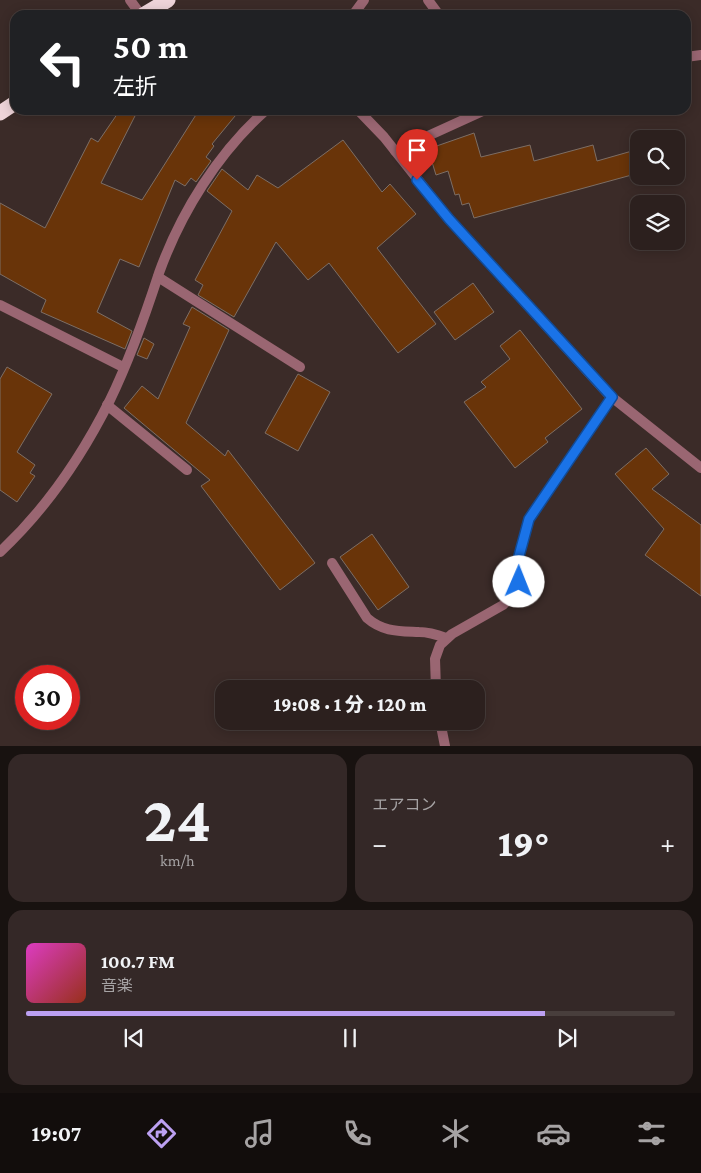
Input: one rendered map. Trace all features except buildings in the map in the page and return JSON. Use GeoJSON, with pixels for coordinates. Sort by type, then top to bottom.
{"type":"FeatureCollection","features":[{"type":"Feature","properties":{"kind":"highway"},"geometry":{"type":"LineString","coordinates":[[151,10],[168,0]]}},
{"type":"Feature","properties":{"kind":"street"},"geometry":{"type":"LineString","coordinates":[[130,0],[138,10]]}},
{"type":"Feature","properties":{"kind":"street"},"geometry":{"type":"LineString","coordinates":[[0,552],[62,483],[107,405],[181,224],[208,175],[262,115]]}},
{"type":"Feature","properties":{"kind":"street"},"geometry":{"type":"LineString","coordinates":[[363,115],[395,151],[449,219],[612,397],[701,468]]}},
{"type":"Feature","properties":{"kind":"street"},"geometry":{"type":"LineString","coordinates":[[395,151],[474,115]]}},
{"type":"Feature","properties":{"kind":"street"},"geometry":{"type":"LineString","coordinates":[[158,277],[300,367]]}},
{"type":"Feature","properties":{"kind":"street"},"geometry":{"type":"LineString","coordinates":[[0,305],[123,368]]}},
{"type":"Feature","properties":{"kind":"street"},"geometry":{"type":"LineString","coordinates":[[436,680],[436,659],[440,644],[446,638],[503,605],[512,596],[519,582],[519,556],[529,519],[612,397]]}},
{"type":"Feature","properties":{"kind":"street"},"geometry":{"type":"LineString","coordinates":[[107,405],[187,470]]}},
{"type":"Feature","properties":{"kind":"street"},"geometry":{"type":"LineString","coordinates":[[332,563],[367,618],[374,624],[387,630],[404,633],[420,632],[446,638]]}},
{"type":"Feature","properties":{"kind":"street"},"geometry":{"type":"LineString","coordinates":[[442,730],[445,746]]}},
{"type":"Feature","properties":{"kind":"route"},"geometry":{"type":"LineString","coordinates":[[417,180],[449,219],[612,397],[529,519],[519,556],[519,582]]}}]}
